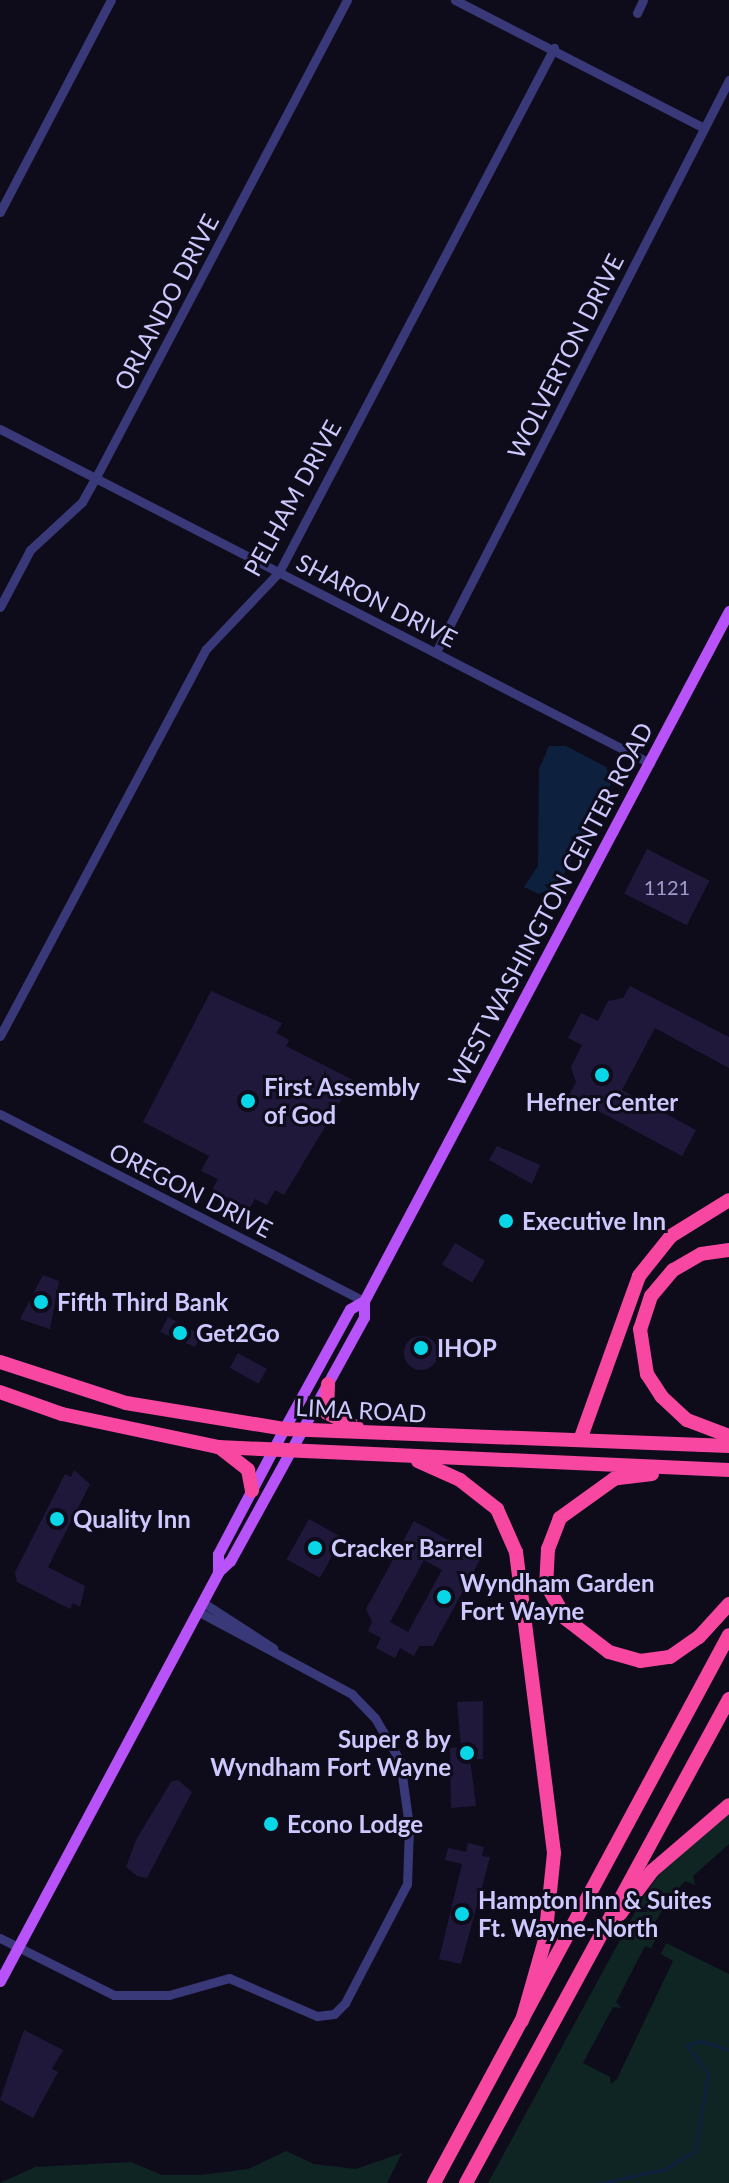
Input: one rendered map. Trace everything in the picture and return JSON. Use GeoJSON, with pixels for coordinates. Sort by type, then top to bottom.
{"type":"FeatureCollection","features":[{"type":"Feature","properties":{"kind":"highway"},"geometry":{"type":"LineString","coordinates":[[580,1440],[639,1276],[671,1236],[729,1200]]}},
{"type":"Feature","properties":{"kind":"highway"},"geometry":{"type":"LineString","coordinates":[[729,1250],[701,1254],[673,1270],[651,1296],[640,1329],[647,1374],[662,1397],[687,1420],[729,1436]]}},
{"type":"Feature","properties":{"kind":"highway","name":"LIMA ROAD"},"geometry":{"type":"LineString","coordinates":[[0,1362],[126,1403],[284,1429],[729,1446]]}},
{"type":"Feature","properties":{"kind":"highway"},"geometry":{"type":"LineString","coordinates":[[328,1384],[327,1413],[374,1434]]}},
{"type":"Feature","properties":{"kind":"highway","name":"LIMA ROAD"},"geometry":{"type":"LineString","coordinates":[[0,1392],[62,1414],[218,1447],[729,1470]]}},
{"type":"Feature","properties":{"kind":"highway"},"geometry":{"type":"LineString","coordinates":[[218,1447],[248,1470],[252,1491]]}},
{"type":"Feature","properties":{"kind":"highway"},"geometry":{"type":"LineString","coordinates":[[410,1457],[460,1480],[497,1509],[516,1552],[554,1853],[545,1940],[522,2021]]}},
{"type":"Feature","properties":{"kind":"highway"},"geometry":{"type":"LineString","coordinates":[[691,1469],[614,1479],[588,1493],[560,1518],[548,1549],[546,1584],[584,1639],[640,1661],[670,1657],[699,1637],[729,1604]]}},
{"type":"Feature","properties":{"kind":"highway"},"geometry":{"type":"LineString","coordinates":[[434,2183],[729,1635]]}},
{"type":"Feature","properties":{"kind":"highway"},"geometry":{"type":"LineString","coordinates":[[466,2183],[729,1699]]}},
{"type":"Feature","properties":{"kind":"highway"},"geometry":{"type":"LineString","coordinates":[[587,1960],[652,1871],[729,1805]]}},
{"type":"Feature","properties":{"kind":"main road","name":"WEST WASHINGTON CENTER ROAD"},"geometry":{"type":"LineString","coordinates":[[0,1981],[218,1572],[364,1317],[364,1301],[729,611]]}},
{"type":"Feature","properties":{"kind":"main road","name":"WEST WASHINGTON CENTER ROAD"},"geometry":{"type":"LineString","coordinates":[[218,1572],[218,1554],[284,1429],[350,1309],[364,1301]]}},
{"type":"Feature","properties":{"kind":"street"},"geometry":{"type":"LineString","coordinates":[[0,212],[111,0]]}},
{"type":"Feature","properties":{"kind":"street","name":"ORLANDO DRIVE"},"geometry":{"type":"LineString","coordinates":[[0,607],[30,550],[82,502],[347,0]]}},
{"type":"Feature","properties":{"kind":"street"},"geometry":{"type":"LineString","coordinates":[[455,0],[554,48],[704,128]]}},
{"type":"Feature","properties":{"kind":"street"},"geometry":{"type":"LineString","coordinates":[[637,13],[643,0]]}},
{"type":"Feature","properties":{"kind":"street","name":"PELHAM DRIVE"},"geometry":{"type":"LineString","coordinates":[[0,1036],[206,649],[279,572],[554,48]]}},
{"type":"Feature","properties":{"kind":"street","name":"WOLVERTON DRIVE"},"geometry":{"type":"LineString","coordinates":[[436,652],[729,80]]}},
{"type":"Feature","properties":{"kind":"street","name":"SHARON DRIVE"},"geometry":{"type":"LineString","coordinates":[[0,429],[650,763]]}},
{"type":"Feature","properties":{"kind":"street","name":"OREGON DRIVE"},"geometry":{"type":"LineString","coordinates":[[0,1114],[364,1301]]}},
{"type":"Feature","properties":{"kind":"street"},"geometry":{"type":"LineString","coordinates":[[0,1938],[114,1995],[169,1995],[229,1978],[317,2016],[334,2014],[345,2003],[407,1884],[405,1782],[388,1736],[368,1710],[334,1682],[200,1606]]}},
{"type":"Feature","properties":{"kind":"green space"},"geometry":{"type":"Polygon","coordinates":[[[729,1813],[729,1844],[693,1876],[695,1885],[685,1881],[665,1905],[653,1926],[659,1933],[651,1948],[645,1946],[616,2002],[621,2008],[613,2007],[583,2063],[610,2077],[611,2084],[617,2079],[673,1961],[661,1954],[666,1943],[729,1974],[729,2183],[488,2183],[645,1894],[665,1867],[729,1813]]]}},
{"type":"Feature","properties":{"kind":"green space"},"geometry":{"type":"Polygon","coordinates":[[[286,2151],[314,2164],[356,2169],[402,2153],[387,2183],[0,2183],[35,2167],[131,2162],[162,2175],[202,2175],[248,2169],[286,2151]]]}},
{"type":"Feature","properties":{"kind":"water"},"geometry":{"type":"Polygon","coordinates":[[[549,746],[566,746],[606,767],[612,782],[558,885],[539,894],[524,887],[538,866],[539,769],[549,746]]]}},
{"type":"Feature","properties":{"kind":"building"},"geometry":{"type":"Polygon","coordinates":[[[647,849],[709,881],[687,925],[624,894],[647,849]]]}},
{"type":"Feature","properties":{"kind":"building","name":"Hefner Center"},"geometry":{"type":"Polygon","coordinates":[[[630,986],[729,1037],[729,1068],[655,1028],[622,1090],[696,1130],[682,1156],[569,1095],[576,1082],[571,1067],[582,1045],[568,1038],[581,1013],[598,1021],[608,1001],[623,998],[630,986]]]}},
{"type":"Feature","properties":{"kind":"building","name":"First Assembly of God"},"geometry":{"type":"Polygon","coordinates":[[[211,991],[282,1023],[276,1033],[289,1040],[286,1046],[353,1080],[284,1195],[275,1190],[267,1205],[255,1199],[249,1209],[212,1190],[218,1179],[201,1171],[209,1156],[143,1122],[211,991]]]}},
{"type":"Feature","properties":{"kind":"building"},"geometry":{"type":"Polygon","coordinates":[[[497,1146],[540,1165],[532,1184],[489,1160],[497,1146]]]}},
{"type":"Feature","properties":{"kind":"building"},"geometry":{"type":"Polygon","coordinates":[[[455,1243],[485,1261],[472,1282],[442,1264],[455,1243]]]}},
{"type":"Feature","properties":{"kind":"building","name":"Fifth Third Bank"},"geometry":{"type":"Polygon","coordinates":[[[43,1275],[59,1281],[50,1329],[20,1319],[43,1275]]]}},
{"type":"Feature","properties":{"kind":"building","name":"Get2Go"},"geometry":{"type":"Polygon","coordinates":[[[168,1317],[201,1335],[195,1347],[160,1332],[168,1317]]]}},
{"type":"Feature","properties":{"kind":"building","name":"IHOP"},"geometry":{"type":"Polygon","coordinates":[[[421,1336],[433,1341],[438,1353],[433,1365],[421,1370],[409,1365],[404,1353],[409,1341],[421,1336]]]}},
{"type":"Feature","properties":{"kind":"building"},"geometry":{"type":"Polygon","coordinates":[[[238,1353],[267,1369],[259,1384],[230,1368],[238,1353]]]}},
{"type":"Feature","properties":{"kind":"building","name":"Quality Inn"},"geometry":{"type":"Polygon","coordinates":[[[74,1470],[90,1484],[48,1567],[85,1586],[80,1607],[73,1603],[70,1609],[17,1582],[15,1572],[65,1474],[71,1477],[74,1470]]]}},
{"type":"Feature","properties":{"kind":"building","name":"Cracker Barrel"},"geometry":{"type":"Polygon","coordinates":[[[309,1519],[342,1537],[320,1578],[287,1559],[309,1519]]]}},
{"type":"Feature","properties":{"kind":"building","name":"Wyndham Garden Fort Wayne"},"geometry":{"type":"Polygon","coordinates":[[[414,1521],[481,1558],[433,1646],[419,1646],[414,1656],[400,1648],[395,1658],[376,1648],[381,1638],[368,1631],[372,1622],[366,1609],[414,1521]],[[424,1560],[390,1622],[408,1632],[442,1570],[424,1560]]]}},
{"type":"Feature","properties":{"kind":"building","name":"Super 8 by Wyndham Fort Wayne"},"geometry":{"type":"Polygon","coordinates":[[[483,1701],[483,1759],[470,1759],[476,1806],[451,1808],[450,1748],[461,1747],[457,1702],[483,1701]]]}},
{"type":"Feature","properties":{"kind":"building"},"geometry":{"type":"Polygon","coordinates":[[[178,1780],[192,1792],[147,1878],[137,1876],[126,1867],[136,1840],[171,1782],[178,1780]]]}},
{"type":"Feature","properties":{"kind":"building","name":"Hampton Inn & Suites Ft. Wayne-North"},"geometry":{"type":"Polygon","coordinates":[[[468,1843],[484,1847],[482,1856],[490,1857],[461,1964],[439,1959],[462,1864],[445,1860],[448,1848],[466,1852],[468,1843]]]}},
{"type":"Feature","properties":{"kind":"building"},"geometry":{"type":"Polygon","coordinates":[[[24,2030],[63,2050],[52,2069],[58,2072],[33,2118],[0,2100],[24,2030]]]}},
{"type":"Feature","properties":{"kind":"waterway"},"geometry":{"type":"LineString","coordinates":[[601,2183],[665,2169],[695,2151],[708,2073],[686,2045],[701,2041],[729,2050]]}},
{"type":"Feature","properties":{"kind":"place","name":"Hefner Center"},"geometry":{"type":"Point","coordinates":[602,1075]}},
{"type":"Feature","properties":{"kind":"place","name":"First Assembly of God"},"geometry":{"type":"Point","coordinates":[248,1101]}},
{"type":"Feature","properties":{"kind":"place","name":"Executive Inn"},"geometry":{"type":"Point","coordinates":[506,1221]}},
{"type":"Feature","properties":{"kind":"place","name":"Fifth Third Bank"},"geometry":{"type":"Point","coordinates":[41,1302]}},
{"type":"Feature","properties":{"kind":"place","name":"Get2Go"},"geometry":{"type":"Point","coordinates":[180,1333]}},
{"type":"Feature","properties":{"kind":"place","name":"IHOP"},"geometry":{"type":"Point","coordinates":[421,1348]}},
{"type":"Feature","properties":{"kind":"place","name":"Quality Inn"},"geometry":{"type":"Point","coordinates":[57,1519]}},
{"type":"Feature","properties":{"kind":"place","name":"Cracker Barrel"},"geometry":{"type":"Point","coordinates":[315,1548]}},
{"type":"Feature","properties":{"kind":"place","name":"Wyndham Garden Fort Wayne"},"geometry":{"type":"Point","coordinates":[444,1597]}},
{"type":"Feature","properties":{"kind":"place","name":"Super 8 by Wyndham Fort Wayne"},"geometry":{"type":"Point","coordinates":[467,1753]}},
{"type":"Feature","properties":{"kind":"place","name":"Econo Lodge"},"geometry":{"type":"Point","coordinates":[271,1824]}},
{"type":"Feature","properties":{"kind":"place","name":"Hampton Inn & Suites Ft. Wayne-North"},"geometry":{"type":"Point","coordinates":[462,1914]}}]}
